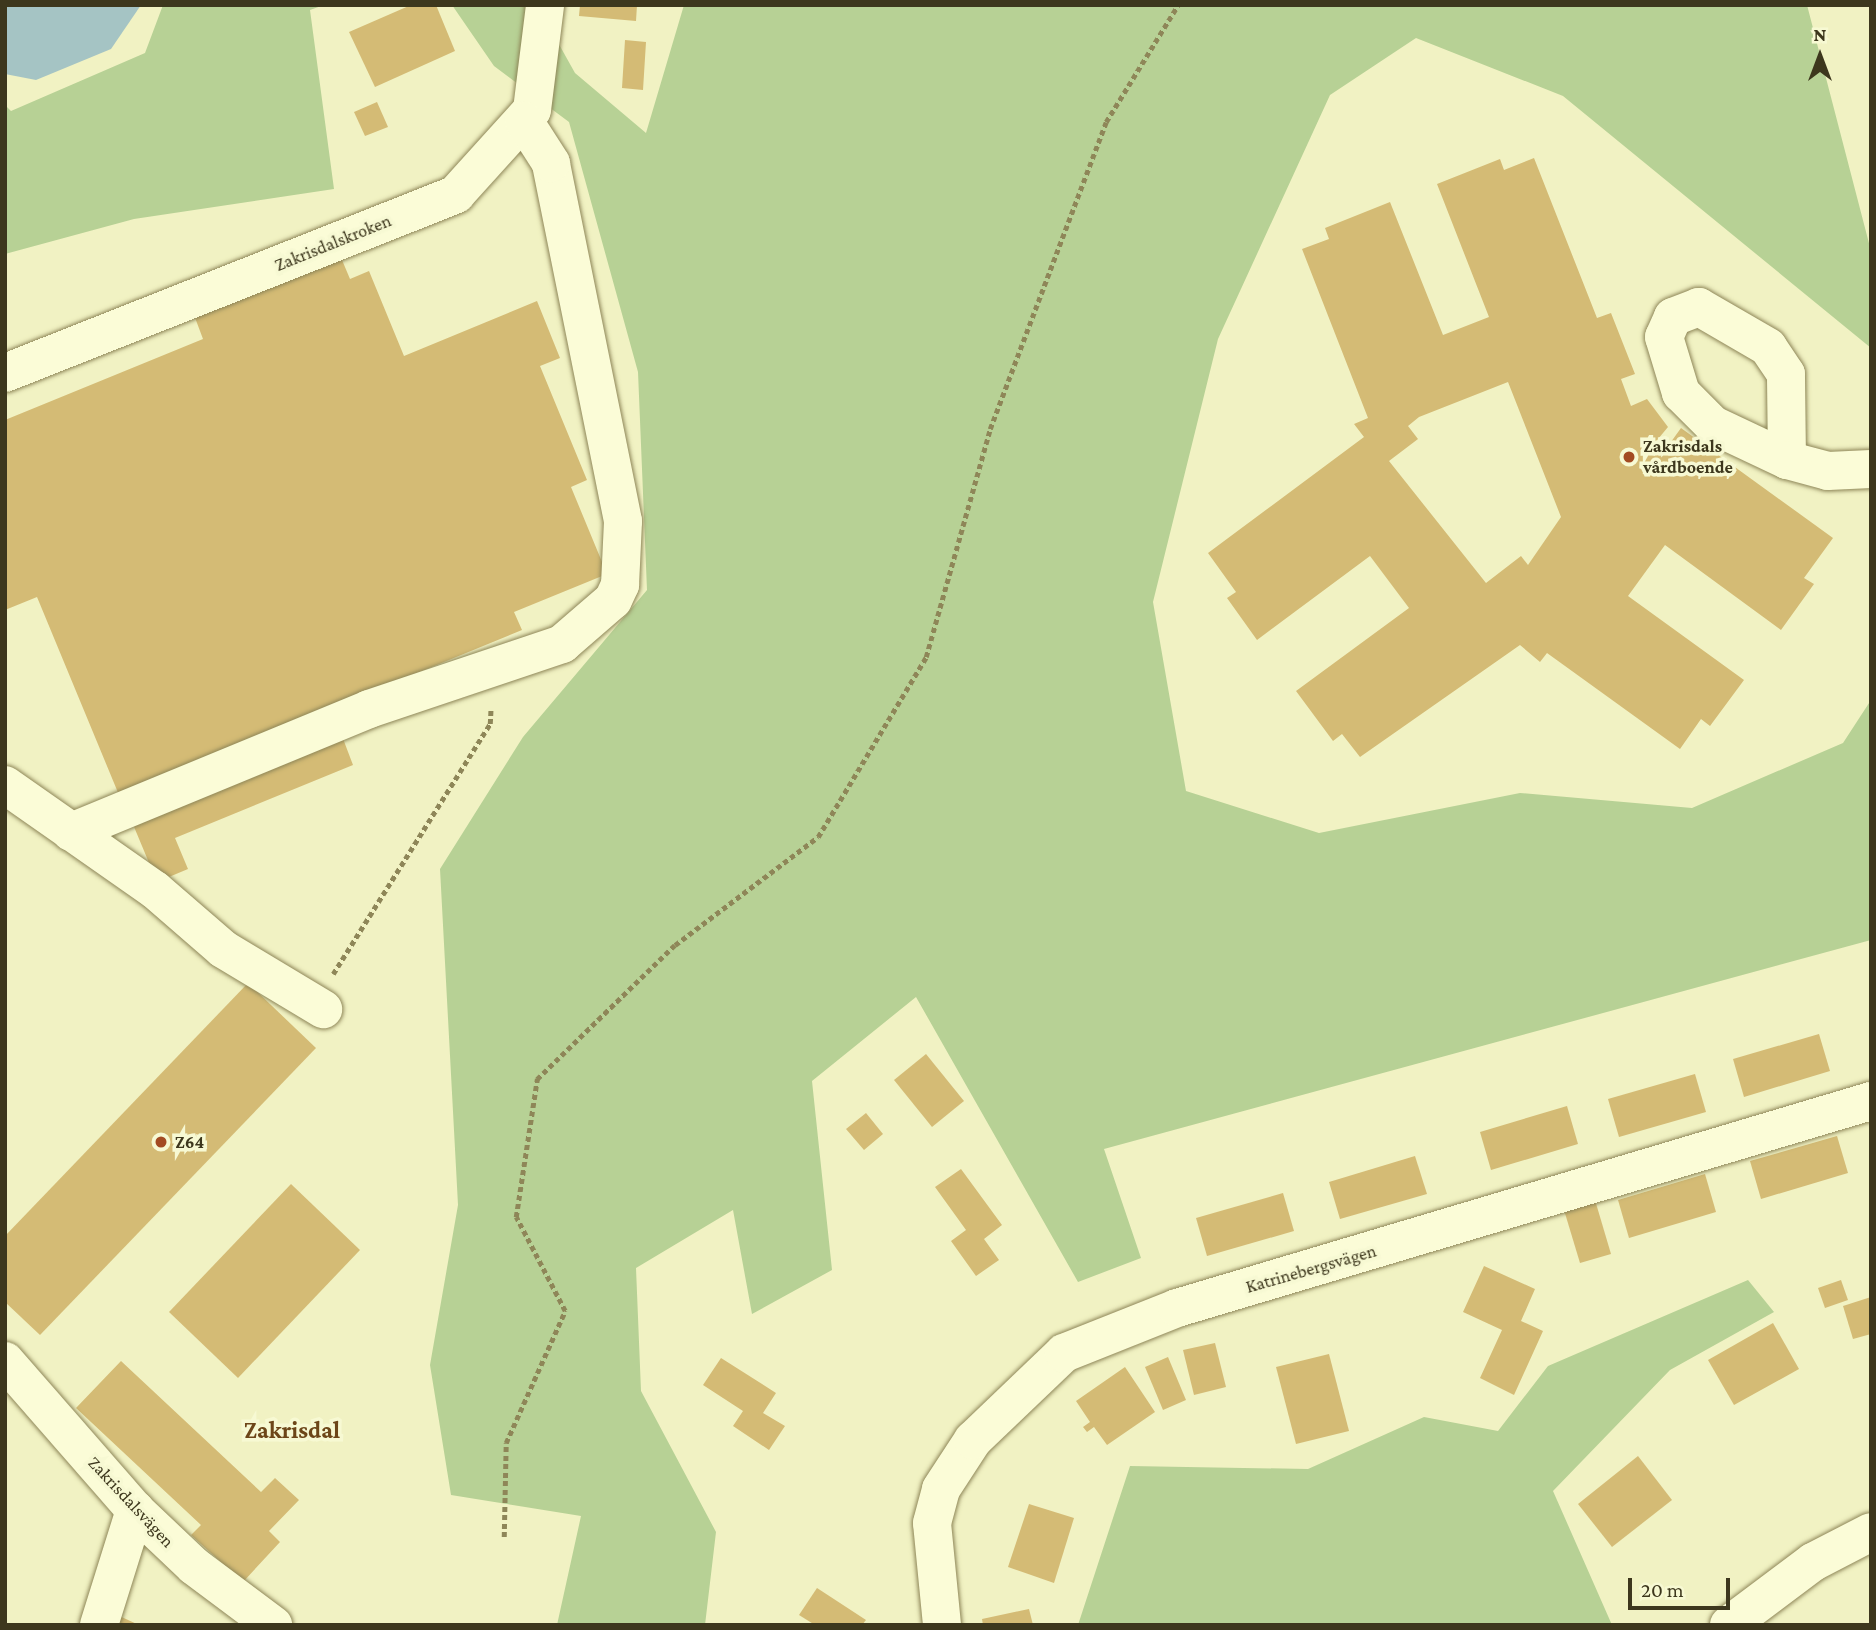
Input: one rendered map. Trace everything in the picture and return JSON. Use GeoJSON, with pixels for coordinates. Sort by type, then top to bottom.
{"type":"FeatureCollection","features":[{"type":"Feature","properties":{"kind":"street","name":"Zakrisdalskroken"},"geometry":{"type":"LineString","coordinates":[[5,373],[456,194],[532,110],[545,5]]}},
{"type":"Feature","properties":{"kind":"street"},"geometry":{"type":"LineString","coordinates":[[71,832],[369,709],[562,644],[602,613],[620,585],[623,520],[575,263],[551,163],[524,121]]}},
{"type":"Feature","properties":{"kind":"street"},"geometry":{"type":"LineString","coordinates":[[1787,460],[1828,471],[1871,470]]}},
{"type":"Feature","properties":{"kind":"street"},"geometry":{"type":"LineString","coordinates":[[5,785],[71,832],[223,949],[318,1006]]}},
{"type":"Feature","properties":{"kind":"street","name":"Katrinebergsvägen"},"geometry":{"type":"LineString","coordinates":[[942,1625],[932,1523],[941,1489],[973,1440],[1064,1353],[1177,1308],[1871,1101]]}},
{"type":"Feature","properties":{"kind":"street","name":"Zakrisdalsvägen"},"geometry":{"type":"LineString","coordinates":[[5,1361],[135,1510],[194,1566],[273,1625]]}},
{"type":"Feature","properties":{"kind":"street"},"geometry":{"type":"LineString","coordinates":[[99,1625],[135,1510]]}},
{"type":"Feature","properties":{"kind":"street"},"geometry":{"type":"LineString","coordinates":[[1729,1625],[1813,1562],[1871,1532]]}},
{"type":"Feature","properties":{"kind":"path"},"geometry":{"type":"LineString","coordinates":[[504,1537],[506,1443],[565,1311],[516,1217],[537,1079],[675,945],[818,838],[919,668],[990,429],[1106,122],[1178,5]]}},
{"type":"Feature","properties":{"kind":"path"},"geometry":{"type":"LineString","coordinates":[[318,1006],[490,724],[483,671]]}},
{"type":"Feature","properties":{"kind":"green space"},"geometry":{"type":"Polygon","coordinates":[[[163,5],[324,5],[310,10],[334,189],[134,219],[5,254],[5,105],[11,111],[145,53],[163,5]]]}},
{"type":"Feature","properties":{"kind":"green space"},"geometry":{"type":"Polygon","coordinates":[[[452,5],[537,5],[575,73],[646,133],[684,5],[1807,5],[1871,251],[1871,348],[1563,96],[1416,38],[1330,95],[1218,339],[1153,602],[1186,791],[1319,833],[1520,793],[1692,808],[1843,743],[1871,700],[1871,940],[1104,1149],[1141,1258],[1078,1282],[916,997],[812,1081],[832,1270],[752,1314],[733,1210],[636,1268],[641,1391],[716,1532],[705,1625],[557,1625],[581,1516],[451,1495],[430,1365],[458,1205],[440,869],[523,737],[647,590],[638,372],[569,122],[494,66],[452,5]]]}},
{"type":"Feature","properties":{"kind":"green space"},"geometry":{"type":"Polygon","coordinates":[[[1748,1280],[1774,1312],[1670,1370],[1553,1491],[1612,1625],[1078,1625],[1130,1466],[1308,1469],[1424,1417],[1498,1431],[1548,1366],[1748,1280]]]}},
{"type":"Feature","properties":{"kind":"water"},"geometry":{"type":"Polygon","coordinates":[[[5,5],[141,5],[111,49],[36,80],[5,74],[5,5]]]}},
{"type":"Feature","properties":{"kind":"building"},"geometry":{"type":"Polygon","coordinates":[[[411,5],[436,5],[455,51],[375,87],[349,32],[411,5]]]}},
{"type":"Feature","properties":{"kind":"building"},"geometry":{"type":"Polygon","coordinates":[[[580,5],[637,5],[636,21],[579,16],[580,5]]]}},
{"type":"Feature","properties":{"kind":"building"},"geometry":{"type":"Polygon","coordinates":[[[625,40],[646,42],[643,90],[622,88],[625,40]]]}},
{"type":"Feature","properties":{"kind":"building"},"geometry":{"type":"Polygon","coordinates":[[[377,102],[388,127],[365,136],[354,112],[377,102]]]}},
{"type":"Feature","properties":{"kind":"building","name":"Zakrisdals vårdboende"},"geometry":{"type":"Polygon","coordinates":[[[1534,158],[1597,318],[1611,313],[1635,374],[1621,379],[1631,406],[1647,399],[1668,427],[1653,445],[1663,453],[1681,428],[1833,538],[1804,578],[1814,584],[1781,630],[1665,545],[1628,596],[1744,680],[1710,726],[1701,719],[1680,749],[1547,653],[1540,662],[1520,645],[1360,757],[1342,734],[1333,741],[1296,691],[1409,608],[1370,556],[1257,640],[1227,598],[1236,592],[1208,553],[1364,437],[1354,424],[1368,418],[1302,249],[1329,239],[1325,228],[1390,202],[1443,335],[1489,317],[1437,184],[1500,159],[1504,170],[1534,158]],[[1508,382],[1419,417],[1408,426],[1418,439],[1389,461],[1486,583],[1521,556],[1528,565],[1561,517],[1508,382]]]}},
{"type":"Feature","properties":{"kind":"building"},"geometry":{"type":"Polygon","coordinates":[[[337,248],[350,279],[369,271],[404,356],[537,301],[560,358],[540,366],[587,480],[571,487],[607,574],[514,612],[522,630],[119,795],[37,597],[5,610],[5,420],[203,339],[191,307],[337,248]]]}},
{"type":"Feature","properties":{"kind":"building"},"geometry":{"type":"Polygon","coordinates":[[[342,736],[353,765],[175,838],[188,869],[157,882],[132,822],[342,736]]]}},
{"type":"Feature","properties":{"kind":"building","name":"Z64"},"geometry":{"type":"Polygon","coordinates":[[[248,983],[316,1048],[40,1335],[5,1302],[5,1236],[248,983]]]}},
{"type":"Feature","properties":{"kind":"building"},"geometry":{"type":"Polygon","coordinates":[[[1819,1034],[1830,1071],[1744,1097],[1733,1059],[1819,1034]]]}},
{"type":"Feature","properties":{"kind":"building"},"geometry":{"type":"Polygon","coordinates":[[[926,1054],[964,1101],[932,1127],[894,1080],[926,1054]]]}},
{"type":"Feature","properties":{"kind":"building"},"geometry":{"type":"Polygon","coordinates":[[[1695,1074],[1706,1112],[1619,1137],[1608,1099],[1695,1074]]]}},
{"type":"Feature","properties":{"kind":"building"},"geometry":{"type":"Polygon","coordinates":[[[1567,1106],[1578,1144],[1491,1170],[1480,1132],[1567,1106]]]}},
{"type":"Feature","properties":{"kind":"building"},"geometry":{"type":"Polygon","coordinates":[[[866,1113],[883,1134],[864,1150],[846,1129],[866,1113]]]}},
{"type":"Feature","properties":{"kind":"building"},"geometry":{"type":"Polygon","coordinates":[[[1837,1136],[1848,1173],[1761,1199],[1750,1161],[1837,1136]]]}},
{"type":"Feature","properties":{"kind":"building"},"geometry":{"type":"Polygon","coordinates":[[[1415,1156],[1427,1194],[1340,1219],[1329,1182],[1415,1156]]]}},
{"type":"Feature","properties":{"kind":"building"},"geometry":{"type":"Polygon","coordinates":[[[961,1169],[1002,1225],[984,1239],[999,1260],[976,1276],[951,1241],[966,1230],[935,1187],[961,1169]]]}},
{"type":"Feature","properties":{"kind":"building"},"geometry":{"type":"Polygon","coordinates":[[[1705,1174],[1716,1212],[1629,1238],[1618,1200],[1705,1174]]]}},
{"type":"Feature","properties":{"kind":"building"},"geometry":{"type":"Polygon","coordinates":[[[291,1184],[360,1250],[238,1378],[169,1312],[291,1184]]]}},
{"type":"Feature","properties":{"kind":"building"},"geometry":{"type":"Polygon","coordinates":[[[1283,1193],[1294,1231],[1207,1256],[1196,1218],[1283,1193]]]}},
{"type":"Feature","properties":{"kind":"building"},"geometry":{"type":"Polygon","coordinates":[[[1595,1200],[1611,1254],[1580,1263],[1564,1210],[1595,1200]]]}},
{"type":"Feature","properties":{"kind":"building"},"geometry":{"type":"Polygon","coordinates":[[[1484,1266],[1535,1289],[1521,1321],[1543,1331],[1514,1395],[1480,1378],[1502,1330],[1463,1312],[1484,1266]]]}},
{"type":"Feature","properties":{"kind":"building"},"geometry":{"type":"Polygon","coordinates":[[[1841,1280],[1848,1300],[1825,1308],[1818,1288],[1841,1280]]]}},
{"type":"Feature","properties":{"kind":"building"},"geometry":{"type":"Polygon","coordinates":[[[1871,1297],[1871,1334],[1853,1339],[1843,1306],[1871,1297]]]}},
{"type":"Feature","properties":{"kind":"building"},"geometry":{"type":"Polygon","coordinates":[[[1773,1323],[1799,1369],[1734,1405],[1708,1360],[1773,1323]]]}},
{"type":"Feature","properties":{"kind":"building"},"geometry":{"type":"Polygon","coordinates":[[[1215,1343],[1226,1387],[1194,1395],[1183,1350],[1215,1343]]]}},
{"type":"Feature","properties":{"kind":"building"},"geometry":{"type":"Polygon","coordinates":[[[1329,1354],[1349,1431],[1296,1444],[1276,1367],[1329,1354]]]}},
{"type":"Feature","properties":{"kind":"building"},"geometry":{"type":"Polygon","coordinates":[[[1168,1357],[1186,1400],[1163,1410],[1145,1367],[1168,1357]]]}},
{"type":"Feature","properties":{"kind":"building"},"geometry":{"type":"Polygon","coordinates":[[[721,1358],[776,1393],[763,1413],[785,1426],[769,1450],[733,1426],[743,1411],[703,1385],[721,1358]]]}},
{"type":"Feature","properties":{"kind":"building"},"geometry":{"type":"Polygon","coordinates":[[[121,1361],[261,1492],[275,1478],[299,1500],[269,1531],[280,1542],[243,1582],[191,1535],[201,1525],[76,1408],[121,1361]]]}},
{"type":"Feature","properties":{"kind":"building"},"geometry":{"type":"Polygon","coordinates":[[[1125,1367],[1155,1412],[1107,1445],[1094,1427],[1087,1432],[1083,1427],[1090,1422],[1076,1401],[1125,1367]]]}},
{"type":"Feature","properties":{"kind":"building"},"geometry":{"type":"Polygon","coordinates":[[[1638,1456],[1672,1500],[1612,1547],[1578,1504],[1638,1456]]]}},
{"type":"Feature","properties":{"kind":"building"},"geometry":{"type":"Polygon","coordinates":[[[1029,1504],[1074,1518],[1054,1583],[1008,1567],[1029,1504]]]}},
{"type":"Feature","properties":{"kind":"building"},"geometry":{"type":"Polygon","coordinates":[[[817,1588],[866,1620],[862,1625],[815,1625],[799,1615],[817,1588]]]}},
{"type":"Feature","properties":{"kind":"building"},"geometry":{"type":"Polygon","coordinates":[[[1029,1609],[1033,1625],[983,1625],[982,1619],[1029,1609]]]}},
{"type":"Feature","properties":{"kind":"building"},"geometry":{"type":"Polygon","coordinates":[[[115,1614],[139,1625],[110,1625],[115,1614]]]}},
{"type":"Feature","properties":{"kind":"place","name":"Zakrisdals vårdboende"},"geometry":{"type":"Point","coordinates":[1629,457]}},
{"type":"Feature","properties":{"kind":"place","name":"Z64"},"geometry":{"type":"Point","coordinates":[161,1142]}},
{"type":"Feature","properties":{"kind":"district","name":"Zakrisdal"},"geometry":{"type":"Point","coordinates":[292,1430]}}]}
